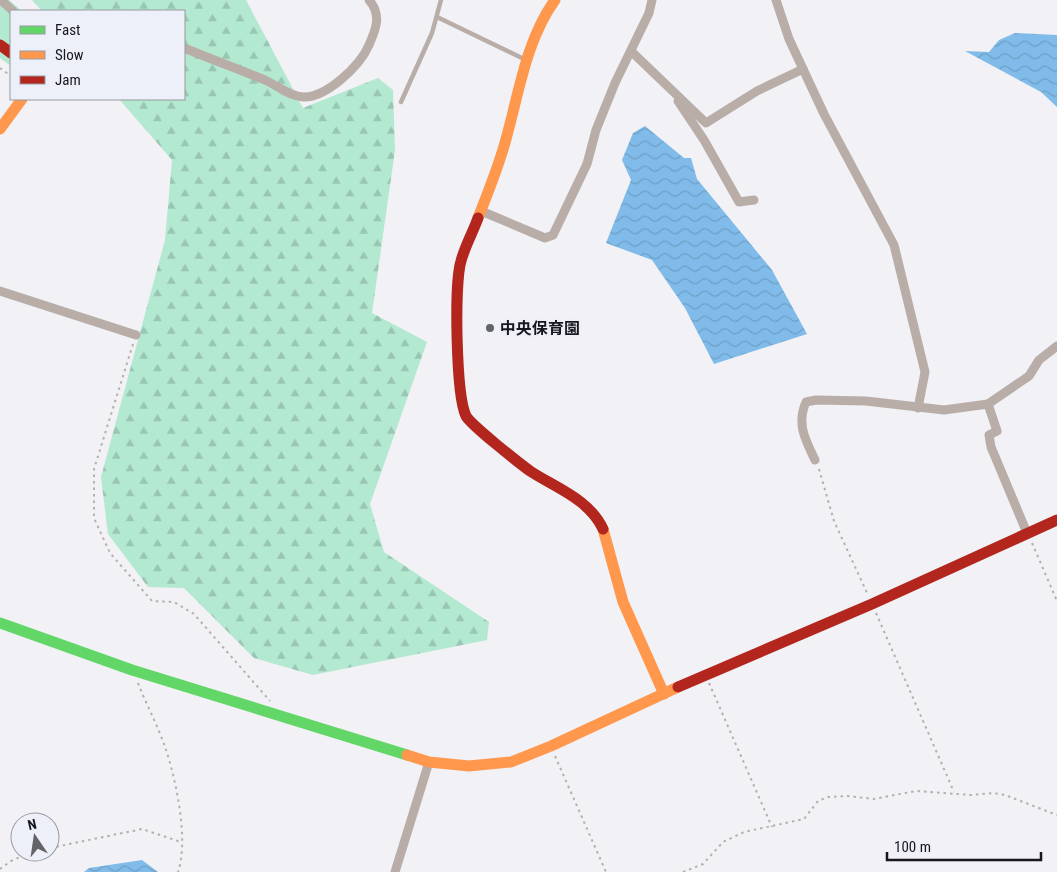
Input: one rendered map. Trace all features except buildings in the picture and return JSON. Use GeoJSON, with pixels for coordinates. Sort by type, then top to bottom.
{"type":"FeatureCollection","features":[{"type":"Feature","properties":{"kind":"street"},"geometry":{"type":"LineString","coordinates":[[1,0],[12,10]]}},
{"type":"Feature","properties":{"kind":"street"},"geometry":{"type":"LineString","coordinates":[[185,48],[268,81],[293,96],[316,96],[332,88],[366,51],[378,18],[375,7],[369,0]]}},
{"type":"Feature","properties":{"kind":"street"},"geometry":{"type":"LineString","coordinates":[[556,0],[550,5],[537,31],[502,155],[461,261],[458,277],[462,403],[467,418],[530,470],[579,500],[599,520],[607,537],[623,602],[664,694]]}},
{"type":"Feature","properties":{"kind":"street"},"geometry":{"type":"LineString","coordinates":[[481,211],[545,238],[553,235],[587,164],[596,130],[649,13],[652,0]]}},
{"type":"Feature","properties":{"kind":"street"},"geometry":{"type":"LineString","coordinates":[[776,0],[789,38],[803,69],[894,245],[925,372],[918,408]]}},
{"type":"Feature","properties":{"kind":"street"},"geometry":{"type":"LineString","coordinates":[[632,52],[706,123],[756,91],[803,69]]}},
{"type":"Feature","properties":{"kind":"street"},"geometry":{"type":"LineString","coordinates":[[673,92],[704,140],[739,202],[754,200]]}},
{"type":"Feature","properties":{"kind":"street"},"geometry":{"type":"LineString","coordinates":[[0,129],[21,100]]}},
{"type":"Feature","properties":{"kind":"street"},"geometry":{"type":"LineString","coordinates":[[0,290],[136,334]]}},
{"type":"Feature","properties":{"kind":"street"},"geometry":{"type":"LineString","coordinates":[[816,460],[804,436],[801,419],[806,402],[816,400],[866,401],[944,410],[988,404],[1029,376],[1039,360],[1057,346]]}},
{"type":"Feature","properties":{"kind":"street"},"geometry":{"type":"LineString","coordinates":[[988,404],[997,432],[989,435],[991,447],[1027,533]]}},
{"type":"Feature","properties":{"kind":"street"},"geometry":{"type":"LineString","coordinates":[[0,624],[132,670],[429,762],[469,766],[511,762],[551,746],[705,674],[872,604],[1057,520]]}},
{"type":"Feature","properties":{"kind":"street"},"geometry":{"type":"LineString","coordinates":[[395,872],[429,762]]}},
{"type":"Feature","properties":{"kind":"lane"},"geometry":{"type":"LineString","coordinates":[[401,102],[414,78],[437,17],[441,0]]}},
{"type":"Feature","properties":{"kind":"lane"},"geometry":{"type":"LineString","coordinates":[[437,17],[529,61]]}},
{"type":"Feature","properties":{"kind":"path"},"geometry":{"type":"LineString","coordinates":[[136,334],[94,469],[94,518],[110,553],[152,600],[174,602],[194,614],[271,702]]}},
{"type":"Feature","properties":{"kind":"path"},"geometry":{"type":"LineString","coordinates":[[816,460],[834,521],[954,792]]}},
{"type":"Feature","properties":{"kind":"path"},"geometry":{"type":"LineString","coordinates":[[1027,533],[1057,600]]}},
{"type":"Feature","properties":{"kind":"path"},"geometry":{"type":"LineString","coordinates":[[132,670],[165,747],[176,796],[182,842],[182,855],[178,872]]}},
{"type":"Feature","properties":{"kind":"path"},"geometry":{"type":"LineString","coordinates":[[705,674],[772,827]]}},
{"type":"Feature","properties":{"kind":"path"},"geometry":{"type":"LineString","coordinates":[[551,746],[606,872]]}},
{"type":"Feature","properties":{"kind":"path"},"geometry":{"type":"LineString","coordinates":[[683,872],[702,864],[730,838],[744,832],[804,818],[818,801],[828,797],[848,796],[874,799],[916,791],[1005,795],[1057,815]]}},
{"type":"Feature","properties":{"kind":"path"},"geometry":{"type":"LineString","coordinates":[[60,846],[142,829],[182,842]]}},
{"type":"Feature","properties":{"kind":"path"},"geometry":{"type":"LineString","coordinates":[[0,870],[10,862]]}},
{"type":"Feature","properties":{"kind":"green space"},"geometry":{"type":"Polygon","coordinates":[[[0,0],[9,0],[21,10],[10,10],[10,65],[0,58],[0,0]]]}},
{"type":"Feature","properties":{"kind":"green space"},"geometry":{"type":"Polygon","coordinates":[[[32,0],[246,0],[303,108],[378,78],[393,90],[395,150],[372,313],[427,342],[370,504],[384,552],[489,622],[487,640],[313,675],[254,658],[184,588],[148,587],[108,534],[101,477],[165,240],[172,160],[120,100],[185,100],[185,10],[41,10],[32,0]]]}},
{"type":"Feature","properties":{"kind":"water"},"geometry":{"type":"Polygon","coordinates":[[[1015,33],[1057,35],[1057,107],[1041,92],[965,51],[989,52],[999,40],[1015,33]]]}},
{"type":"Feature","properties":{"kind":"water"},"geometry":{"type":"Polygon","coordinates":[[[645,126],[684,158],[691,158],[697,179],[772,270],[807,334],[714,364],[685,308],[652,260],[606,243],[631,180],[622,160],[633,133],[645,126]]]}},
{"type":"Feature","properties":{"kind":"water"},"geometry":{"type":"Polygon","coordinates":[[[142,860],[158,872],[84,872],[89,868],[142,860]]]}},
{"type":"Feature","properties":{"kind":"traffic: fast"},"geometry":{"type":"LineString","coordinates":[[0,623],[132,670],[407,755]]}},
{"type":"Feature","properties":{"kind":"traffic: slow"},"geometry":{"type":"LineString","coordinates":[[478,218],[503,149],[530,49],[545,16],[555,0]]}},
{"type":"Feature","properties":{"kind":"traffic: slow"},"geometry":{"type":"LineString","coordinates":[[0,129],[21,100]]}},
{"type":"Feature","properties":{"kind":"traffic: slow"},"geometry":{"type":"LineString","coordinates":[[603,529],[623,602],[664,694]]}},
{"type":"Feature","properties":{"kind":"traffic: slow"},"geometry":{"type":"LineString","coordinates":[[407,755],[429,762],[469,766],[511,762],[551,746],[678,687]]}},
{"type":"Feature","properties":{"kind":"traffic: jam"},"geometry":{"type":"LineString","coordinates":[[0,45],[10,52]]}},
{"type":"Feature","properties":{"kind":"traffic: jam"},"geometry":{"type":"LineString","coordinates":[[478,218],[461,261],[457,292],[458,364],[466,416],[530,471],[581,502],[597,519],[603,529]]}},
{"type":"Feature","properties":{"kind":"traffic: jam"},"geometry":{"type":"LineString","coordinates":[[678,687],[872,604],[1057,520]]}},
{"type":"Feature","properties":{"kind":"place","name":"中央保育園"},"geometry":{"type":"Point","coordinates":[490,328]}}]}
